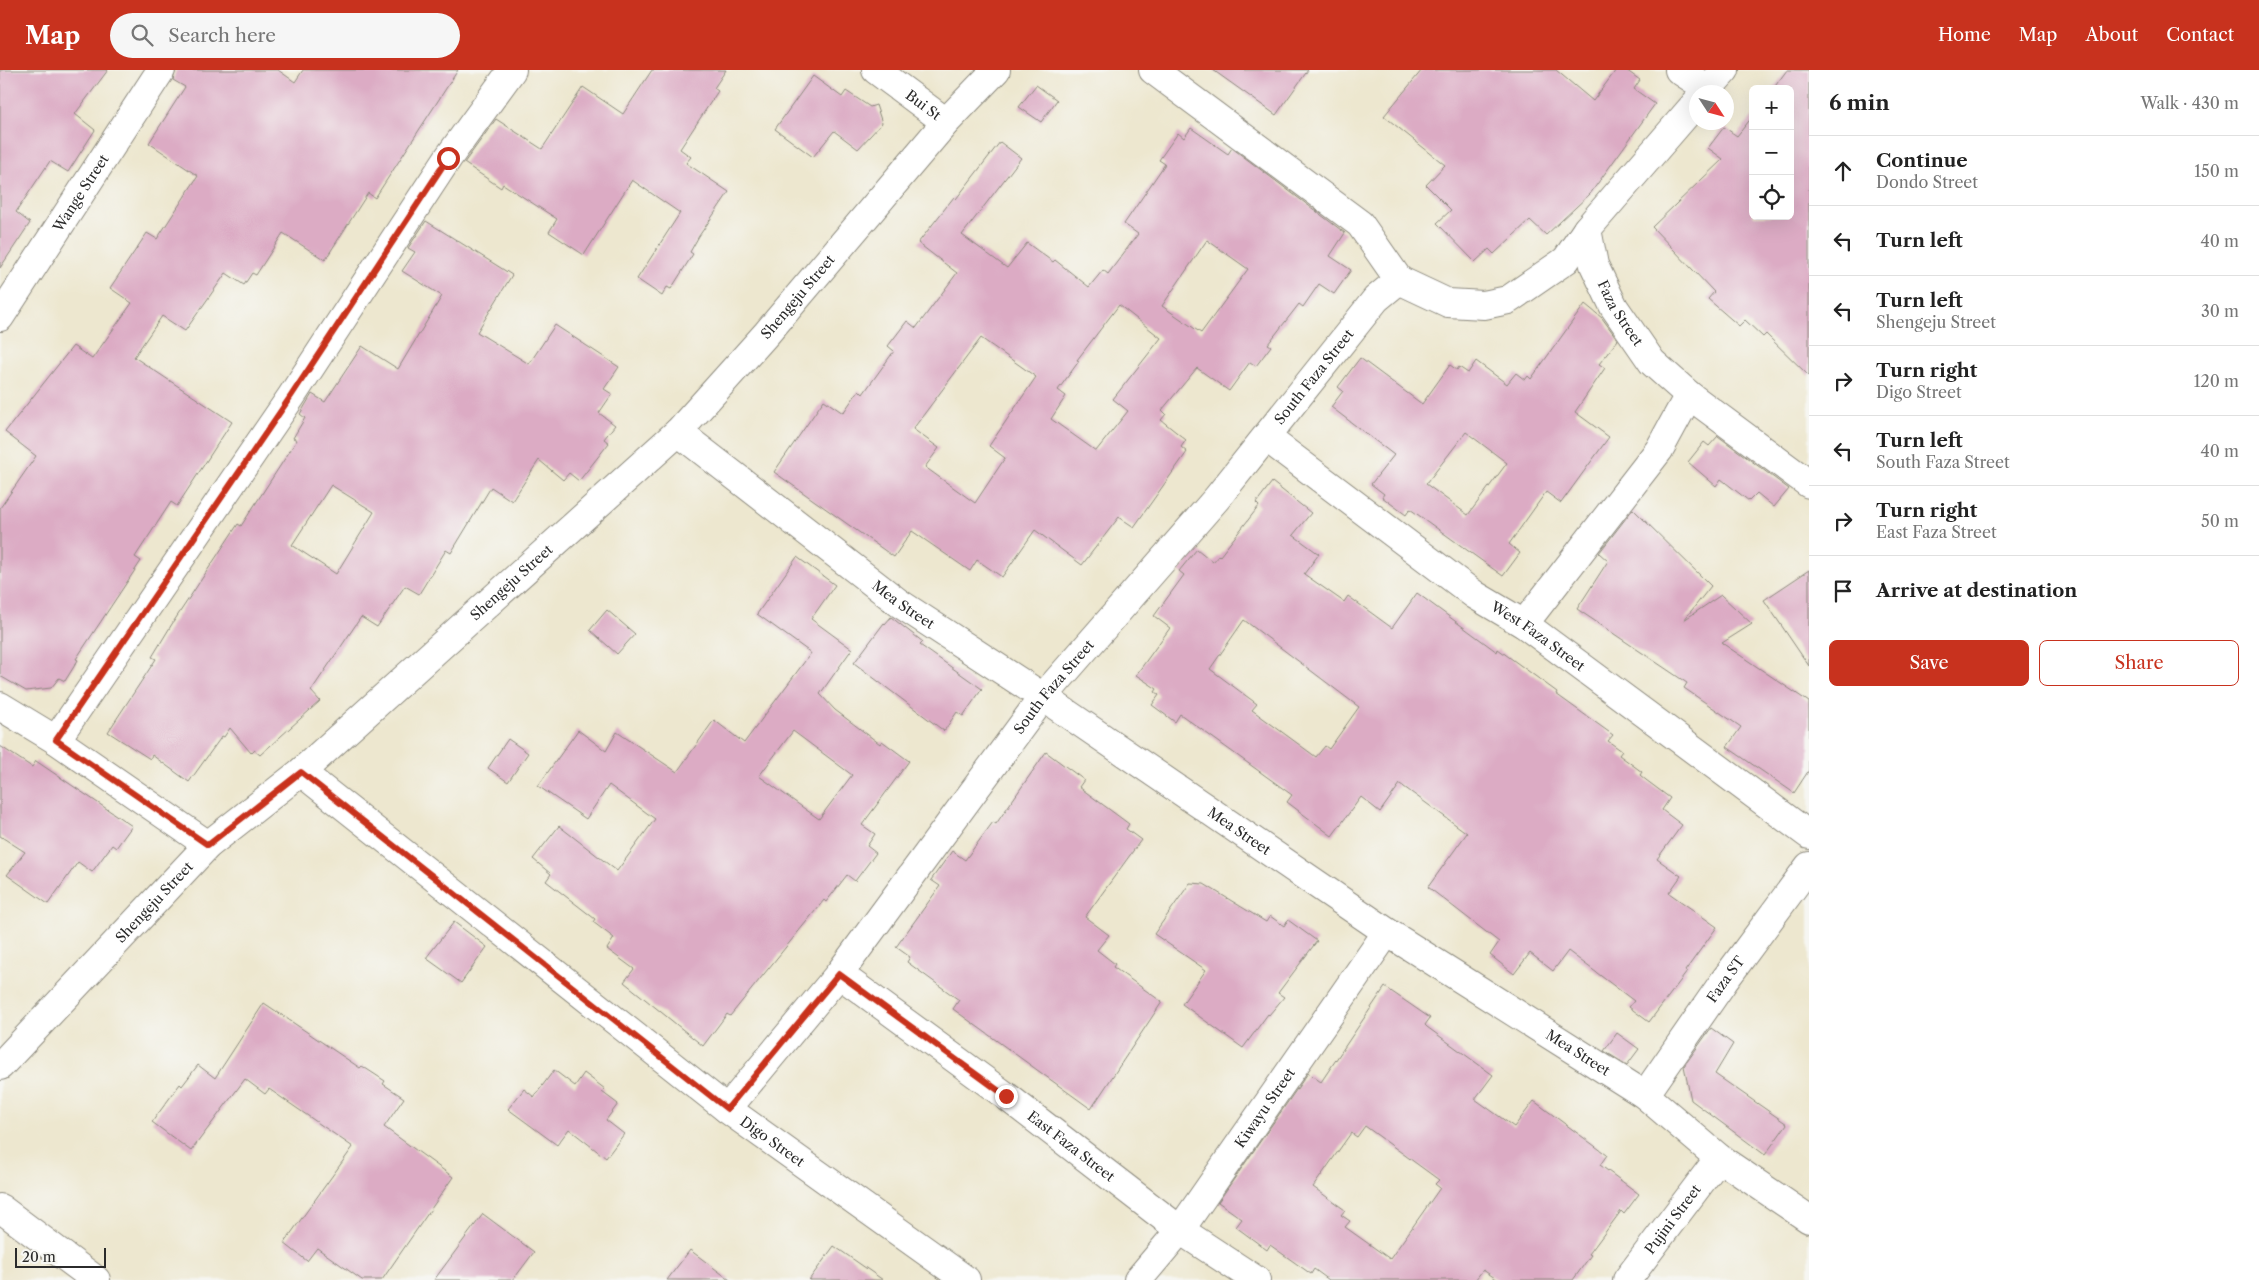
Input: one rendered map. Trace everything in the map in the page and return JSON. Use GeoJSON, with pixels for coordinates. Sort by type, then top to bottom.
{"type":"FeatureCollection","features":[{"type":"Feature","properties":{"kind":"street","name":"Wange Street"},"geometry":{"type":"LineString","coordinates":[[0,317],[161,70]]}},
{"type":"Feature","properties":{"kind":"street"},"geometry":{"type":"LineString","coordinates":[[56,740],[291,396],[448,158],[512,70]]}},
{"type":"Feature","properties":{"kind":"street","name":"Bui St"},"geometry":{"type":"LineString","coordinates":[[876,70],[946,122]]}},
{"type":"Feature","properties":{"kind":"street","name":"Shengeju Street"},"geometry":{"type":"LineString","coordinates":[[6,1050],[208,845],[301,772],[678,432],[767,333],[946,122],[996,70]]}},
{"type":"Feature","properties":{"kind":"street"},"geometry":{"type":"LineString","coordinates":[[1153,70],[1360,224],[1399,280],[1448,303],[1484,305],[1508,300],[1566,260],[1587,230],[1689,112]]}},
{"type":"Feature","properties":{"kind":"street"},"geometry":{"type":"LineString","coordinates":[[1679,70],[1703,85]]}},
{"type":"Feature","properties":{"kind":"street","name":"Faza Street"},"geometry":{"type":"LineString","coordinates":[[1587,230],[1594,266],[1614,308],[1652,362],[1689,395],[1809,484]]}},
{"type":"Feature","properties":{"kind":"street","name":"South Faza Street"},"geometry":{"type":"LineString","coordinates":[[727,1109],[839,974],[1043,697],[1267,438],[1376,299],[1399,280]]}},
{"type":"Feature","properties":{"kind":"street"},"geometry":{"type":"LineString","coordinates":[[1524,624],[1660,450],[1689,395]]}},
{"type":"Feature","properties":{"kind":"street","name":"Mea Street"},"geometry":{"type":"LineString","coordinates":[[678,432],[899,603],[1043,697],[1387,932],[1645,1095],[1718,1158],[1809,1218]]}},
{"type":"Feature","properties":{"kind":"street","name":"West Faza Street"},"geometry":{"type":"LineString","coordinates":[[1267,438],[1475,595],[1524,624],[1809,835]]}},
{"type":"Feature","properties":{"kind":"street"},"geometry":{"type":"LineString","coordinates":[[0,706],[56,740],[208,845]]}},
{"type":"Feature","properties":{"kind":"street","name":"Digo Street"},"geometry":{"type":"LineString","coordinates":[[301,772],[727,1109],[966,1280]]}},
{"type":"Feature","properties":{"kind":"street","name":"Faza ST"},"geometry":{"type":"LineString","coordinates":[[1645,1095],[1724,981],[1809,866]]}},
{"type":"Feature","properties":{"kind":"street","name":"Kiwayu Street"},"geometry":{"type":"LineString","coordinates":[[1138,1280],[1180,1230],[1387,932]]}},
{"type":"Feature","properties":{"kind":"street","name":"East Faza Street"},"geometry":{"type":"LineString","coordinates":[[839,974],[1006,1096],[1180,1230],[1256,1280]]}},
{"type":"Feature","properties":{"kind":"street","name":"Pujini Street"},"geometry":{"type":"LineString","coordinates":[[1627,1280],[1718,1158]]}},
{"type":"Feature","properties":{"kind":"street"},"geometry":{"type":"LineString","coordinates":[[0,1208],[96,1280]]}},
{"type":"Feature","properties":{"kind":"building"},"geometry":{"type":"Polygon","coordinates":[[[0,70],[108,70],[75,114],[95,130],[68,172],[50,161],[16,212],[30,223],[0,268],[0,70]]]}},
{"type":"Feature","properties":{"kind":"building"},"geometry":{"type":"Polygon","coordinates":[[[176,70],[278,70],[295,82],[303,70],[458,70],[375,198],[368,193],[325,260],[283,233],[256,275],[252,273],[244,285],[226,273],[185,331],[162,316],[134,357],[232,422],[177,506],[171,502],[135,557],[141,561],[76,659],[78,660],[65,681],[59,678],[51,688],[26,691],[0,676],[0,508],[36,456],[5,432],[73,346],[92,359],[132,303],[110,288],[147,233],[157,239],[198,176],[149,143],[185,87],[173,80],[176,70]]]}},
{"type":"Feature","properties":{"kind":"building"},"geometry":{"type":"Polygon","coordinates":[[[652,70],[726,70],[714,88],[718,91],[680,149],[691,157],[686,163],[729,192],[699,236],[690,252],[693,254],[671,289],[667,287],[662,296],[637,279],[680,213],[632,180],[584,255],[549,232],[557,219],[503,184],[501,188],[464,163],[496,119],[542,149],[583,87],[623,114],[652,70]]]}},
{"type":"Feature","properties":{"kind":"building"},"geometry":{"type":"Polygon","coordinates":[[[1213,70],[1308,70],[1276,115],[1213,70]]]}},
{"type":"Feature","properties":{"kind":"building"},"geometry":{"type":"Polygon","coordinates":[[[1422,70],[1556,70],[1593,101],[1616,70],[1626,70],[1640,80],[1634,89],[1655,104],[1590,194],[1546,235],[1530,220],[1494,254],[1489,249],[1475,262],[1437,223],[1451,210],[1426,185],[1445,165],[1384,116],[1422,70]]]}},
{"type":"Feature","properties":{"kind":"building"},"geometry":{"type":"Polygon","coordinates":[[[1787,70],[1809,70],[1809,376],[1766,334],[1763,337],[1745,320],[1739,326],[1708,299],[1714,292],[1652,227],[1723,159],[1708,148],[1722,130],[1728,130],[1737,136],[1749,121],[1749,220],[1794,220],[1794,85],[1776,85],[1787,70]]]}},
{"type":"Feature","properties":{"kind":"building"},"geometry":{"type":"Polygon","coordinates":[[[813,76],[842,97],[846,91],[870,107],[876,105],[882,123],[858,149],[834,131],[813,157],[775,129],[813,76]]]}},
{"type":"Feature","properties":{"kind":"building"},"geometry":{"type":"Polygon","coordinates":[[[1036,85],[1057,100],[1041,122],[1019,107],[1036,85]]]}},
{"type":"Feature","properties":{"kind":"building"},"geometry":{"type":"Polygon","coordinates":[[[1191,128],[1228,154],[1232,148],[1345,233],[1330,256],[1351,270],[1334,294],[1319,284],[1303,307],[1299,304],[1268,344],[1271,346],[1256,366],[1250,362],[1229,391],[1197,368],[1162,410],[1166,414],[1161,420],[1186,440],[1181,447],[1187,452],[1134,527],[1119,517],[1082,565],[1035,530],[1002,577],[977,560],[970,571],[912,531],[894,557],[774,472],[824,400],[843,413],[859,390],[863,394],[894,351],[888,346],[907,321],[916,328],[957,273],[918,243],[954,197],[956,199],[1000,142],[1021,158],[962,235],[1007,268],[1027,243],[1053,262],[1055,260],[1089,287],[1103,270],[1108,274],[1138,234],[1124,224],[1165,164],[1159,160],[1178,133],[1184,138],[1191,128]],[[1207,240],[1162,306],[1201,333],[1248,269],[1207,240]],[[1119,305],[1077,360],[1079,361],[1058,390],[1066,396],[1051,419],[1096,451],[1128,411],[1113,399],[1161,338],[1119,305]],[[981,338],[913,429],[939,448],[925,467],[975,503],[1005,458],[989,446],[1036,377],[981,338]]]}},
{"type":"Feature","properties":{"kind":"building"},"geometry":{"type":"Polygon","coordinates":[[[426,221],[512,275],[477,332],[529,364],[555,325],[619,367],[604,389],[612,394],[599,413],[615,425],[604,439],[609,443],[579,481],[569,473],[563,480],[539,460],[512,501],[491,487],[451,553],[446,550],[419,594],[405,586],[377,627],[361,617],[311,691],[320,701],[260,755],[254,750],[251,753],[230,728],[224,737],[222,736],[189,782],[152,755],[150,759],[108,732],[156,659],[152,657],[172,624],[238,524],[241,526],[297,440],[293,438],[305,418],[300,414],[312,394],[325,402],[362,346],[398,369],[442,296],[402,271],[415,252],[408,248],[426,221]],[[331,485],[292,545],[336,574],[374,512],[331,485]]]}},
{"type":"Feature","properties":{"kind":"building"},"geometry":{"type":"Polygon","coordinates":[[[1585,304],[1602,318],[1618,340],[1599,364],[1605,368],[1575,412],[1609,437],[1561,503],[1546,492],[1509,544],[1520,553],[1503,576],[1410,509],[1406,515],[1382,497],[1384,494],[1371,484],[1394,455],[1331,407],[1343,391],[1338,387],[1360,358],[1422,404],[1450,365],[1457,370],[1459,367],[1468,373],[1476,361],[1507,384],[1516,373],[1525,380],[1528,376],[1531,379],[1585,304]],[[1466,432],[1426,484],[1468,515],[1507,463],[1466,432]]]}},
{"type":"Feature","properties":{"kind":"building"},"geometry":{"type":"Polygon","coordinates":[[[1718,436],[1789,489],[1774,507],[1757,493],[1749,501],[1721,479],[1716,486],[1688,462],[1704,442],[1709,446],[1718,436]]]}},
{"type":"Feature","properties":{"kind":"building"},"geometry":{"type":"Polygon","coordinates":[[[1272,482],[1311,513],[1293,535],[1319,554],[1304,574],[1344,602],[1348,596],[1392,628],[1417,593],[1497,652],[1498,649],[1613,735],[1608,741],[1622,751],[1619,755],[1642,772],[1640,775],[1670,798],[1662,810],[1682,825],[1657,859],[1681,876],[1669,893],[1717,927],[1685,971],[1687,972],[1649,1022],[1629,1007],[1634,1001],[1568,951],[1553,971],[1530,953],[1514,974],[1490,955],[1499,942],[1428,887],[1467,833],[1400,784],[1380,812],[1361,797],[1332,836],[1287,802],[1292,795],[1180,714],[1175,722],[1152,705],[1159,695],[1155,692],[1157,689],[1136,675],[1170,628],[1154,616],[1184,575],[1179,571],[1197,549],[1213,562],[1220,556],[1259,506],[1256,503],[1272,482]],[[1244,620],[1210,669],[1257,704],[1252,710],[1316,757],[1325,746],[1329,749],[1359,707],[1244,620]]]}},
{"type":"Feature","properties":{"kind":"building"},"geometry":{"type":"Polygon","coordinates":[[[1633,509],[1711,586],[1684,620],[1721,595],[1752,624],[1722,643],[1809,702],[1809,770],[1794,793],[1727,747],[1741,727],[1684,688],[1687,683],[1577,609],[1608,561],[1599,553],[1633,509]]]}},
{"type":"Feature","properties":{"kind":"building"},"geometry":{"type":"Polygon","coordinates":[[[797,557],[835,585],[811,619],[852,649],[820,694],[835,710],[880,744],[882,741],[909,761],[862,825],[875,834],[867,846],[876,853],[855,881],[847,875],[826,902],[824,900],[730,1016],[727,1014],[703,1046],[624,982],[634,969],[607,949],[614,938],[593,922],[595,919],[546,881],[551,874],[533,859],[559,826],[617,871],[655,819],[609,785],[586,819],[538,786],[578,730],[606,751],[617,732],[677,772],[714,720],[744,743],[811,653],[757,614],[797,557]],[[793,731],[759,776],[819,819],[852,775],[793,731]]]}},
{"type":"Feature","properties":{"kind":"building"},"geometry":{"type":"Polygon","coordinates":[[[1809,570],[1809,666],[1764,600],[1809,570]]]}},
{"type":"Feature","properties":{"kind":"building"},"geometry":{"type":"Polygon","coordinates":[[[607,610],[635,634],[617,654],[590,630],[607,610]]]}},
{"type":"Feature","properties":{"kind":"building"},"geometry":{"type":"Polygon","coordinates":[[[891,617],[923,642],[920,645],[982,689],[963,716],[957,712],[944,731],[854,663],[884,623],[891,617]]]}},
{"type":"Feature","properties":{"kind":"building"},"geometry":{"type":"Polygon","coordinates":[[[508,739],[528,753],[508,782],[488,768],[508,739]]]}},
{"type":"Feature","properties":{"kind":"building"},"geometry":{"type":"Polygon","coordinates":[[[0,746],[32,767],[36,761],[132,826],[116,848],[112,845],[92,872],[78,862],[48,904],[7,875],[25,852],[0,836],[0,746]]]}},
{"type":"Feature","properties":{"kind":"building"},"geometry":{"type":"Polygon","coordinates":[[[1046,752],[1084,780],[1079,787],[1129,824],[1126,829],[1141,840],[1085,917],[1109,935],[1097,950],[1115,964],[1113,967],[1162,1002],[1091,1109],[953,1009],[959,1000],[907,962],[910,957],[896,947],[940,886],[931,880],[952,851],[965,860],[993,822],[996,824],[1046,752]]]}},
{"type":"Feature","properties":{"kind":"building"},"geometry":{"type":"Polygon","coordinates":[[[1190,883],[1204,884],[1266,922],[1270,916],[1284,926],[1288,920],[1317,941],[1278,993],[1284,997],[1268,1014],[1243,1048],[1182,1004],[1206,970],[1154,934],[1190,883]]]}},
{"type":"Feature","properties":{"kind":"building"},"geometry":{"type":"Polygon","coordinates":[[[454,922],[487,947],[461,983],[426,958],[454,922]]]}},
{"type":"Feature","properties":{"kind":"building"},"geometry":{"type":"Polygon","coordinates":[[[1385,987],[1430,1018],[1425,1025],[1427,1027],[1493,1075],[1475,1099],[1514,1127],[1534,1101],[1607,1155],[1600,1165],[1639,1194],[1624,1214],[1621,1211],[1589,1254],[1591,1255],[1573,1280],[1498,1280],[1483,1270],[1475,1280],[1329,1280],[1314,1269],[1311,1274],[1270,1245],[1267,1250],[1236,1227],[1242,1219],[1218,1202],[1308,1073],[1321,1082],[1385,987]],[[1365,1126],[1357,1137],[1351,1133],[1313,1187],[1345,1210],[1341,1215],[1350,1221],[1345,1227],[1390,1259],[1440,1188],[1435,1184],[1439,1180],[1365,1126]]]}},
{"type":"Feature","properties":{"kind":"building"},"geometry":{"type":"Polygon","coordinates":[[[264,1003],[360,1068],[362,1066],[385,1081],[383,1084],[404,1098],[384,1127],[453,1177],[382,1280],[362,1280],[317,1248],[307,1261],[284,1243],[353,1147],[269,1089],[265,1094],[245,1079],[191,1151],[152,1122],[180,1084],[182,1086],[198,1065],[215,1078],[264,1003]]]}},
{"type":"Feature","properties":{"kind":"building"},"geometry":{"type":"Polygon","coordinates":[[[1711,1028],[1733,1044],[1715,1074],[1787,1124],[1765,1155],[1691,1100],[1684,1066],[1711,1028]]]}},
{"type":"Feature","properties":{"kind":"building"},"geometry":{"type":"Polygon","coordinates":[[[1617,1033],[1639,1049],[1627,1065],[1604,1051],[1617,1033]]]}},
{"type":"Feature","properties":{"kind":"building"},"geometry":{"type":"Polygon","coordinates":[[[554,1070],[575,1086],[584,1073],[605,1089],[602,1092],[618,1104],[606,1120],[624,1134],[606,1158],[569,1129],[557,1145],[508,1109],[524,1089],[534,1097],[554,1070]]]}},
{"type":"Feature","properties":{"kind":"building"},"geometry":{"type":"Polygon","coordinates":[[[483,1214],[534,1252],[513,1280],[434,1280],[483,1214]]]}},
{"type":"Feature","properties":{"kind":"building"},"geometry":{"type":"Polygon","coordinates":[[[834,1246],[883,1280],[809,1280],[834,1246]]]}},
{"type":"Feature","properties":{"kind":"building"},"geometry":{"type":"Polygon","coordinates":[[[690,1250],[730,1280],[667,1280],[690,1250]]]}},
{"type":"Feature","properties":{"kind":"route"},"geometry":{"type":"LineString","coordinates":[[448,158],[291,396],[56,740],[208,845],[301,772],[727,1109],[839,974],[1006,1096]]}}]}
